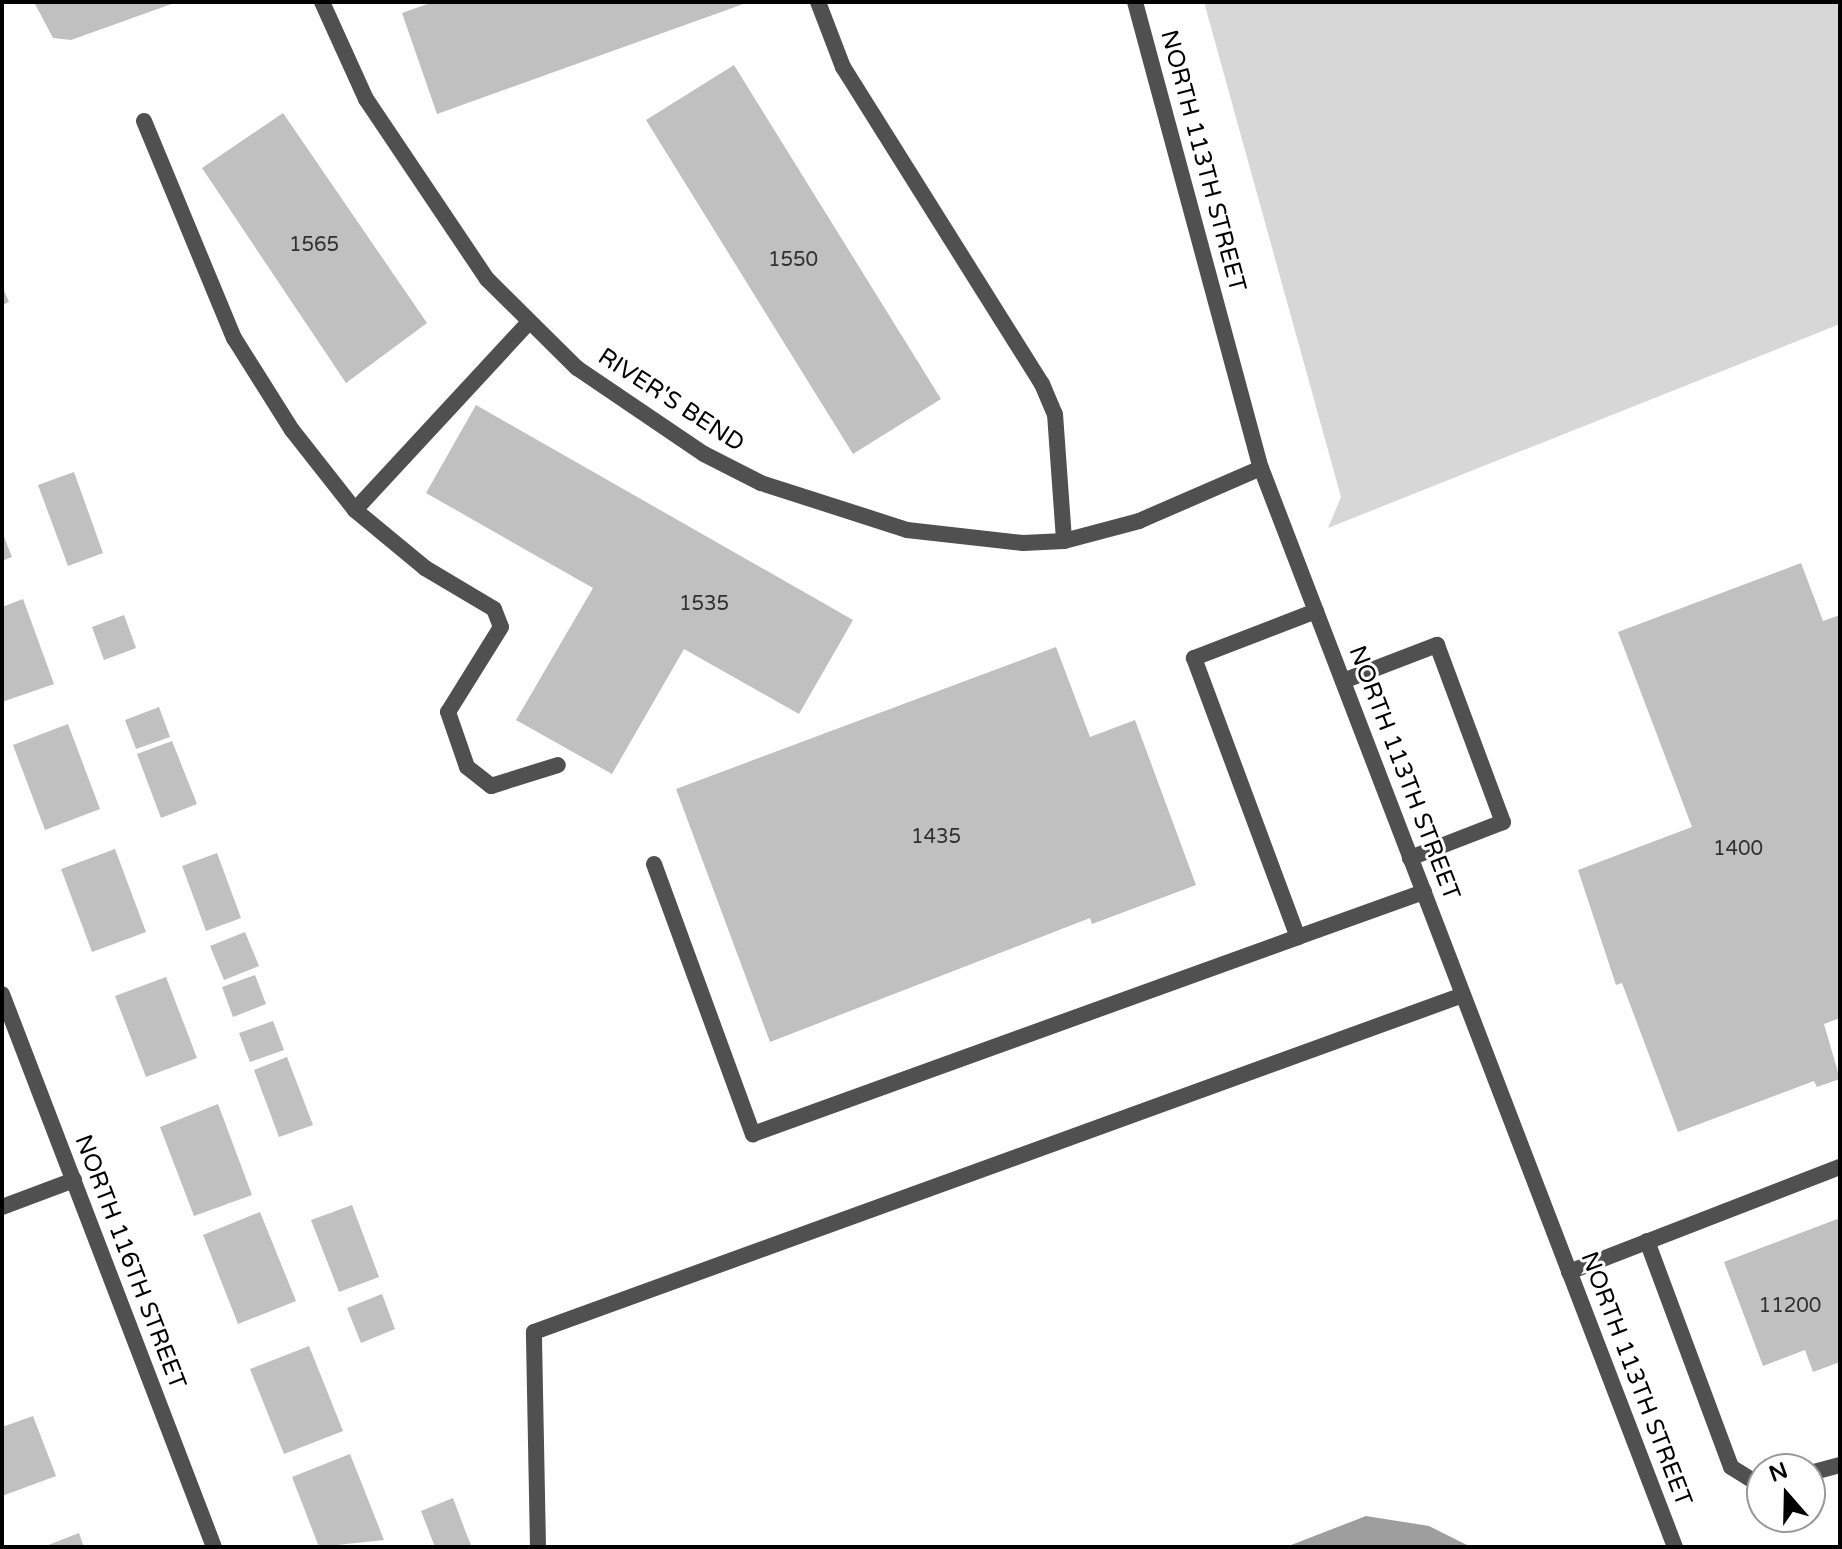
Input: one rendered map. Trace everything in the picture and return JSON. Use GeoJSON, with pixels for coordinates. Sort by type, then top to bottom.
{"type":"FeatureCollection","features":[{"type":"Feature","properties":{"kind":"street","name":"RIVER'S BEND"},"geometry":{"type":"LineString","coordinates":[[322,2],[412,174],[528,323],[617,396],[761,483],[907,530],[1064,541],[1139,521],[1261,468]]}},
{"type":"Feature","properties":{"kind":"street"},"geometry":{"type":"LineString","coordinates":[[818,2],[843,67],[1042,384],[1055,414],[1064,541]]}},
{"type":"Feature","properties":{"kind":"street","name":"NORTH 113TH STREET"},"geometry":{"type":"LineString","coordinates":[[1135,2],[1261,468],[1675,1547]]}},
{"type":"Feature","properties":{"kind":"street"},"geometry":{"type":"LineString","coordinates":[[144,121],[234,338],[355,510],[425,568],[494,609],[501,627],[448,712],[478,780],[491,786],[558,765]]}},
{"type":"Feature","properties":{"kind":"street"},"geometry":{"type":"LineString","coordinates":[[355,510],[528,323]]}},
{"type":"Feature","properties":{"kind":"street"},"geometry":{"type":"LineString","coordinates":[[1298,937],[1194,658],[1316,611]]}},
{"type":"Feature","properties":{"kind":"street"},"geometry":{"type":"LineString","coordinates":[[1343,681],[1437,645],[1443,660],[1503,822],[1410,858]]}},
{"type":"Feature","properties":{"kind":"street"},"geometry":{"type":"LineString","coordinates":[[654,864],[753,1134],[1424,892]]}},
{"type":"Feature","properties":{"kind":"street","name":"NORTH 116TH STREET"},"geometry":{"type":"LineString","coordinates":[[2,994],[214,1547]]}},
{"type":"Feature","properties":{"kind":"street"},"geometry":{"type":"LineString","coordinates":[[538,1547],[534,1332],[1463,995]]}},
{"type":"Feature","properties":{"kind":"street"},"geometry":{"type":"LineString","coordinates":[[1569,1272],[1840,1167]]}},
{"type":"Feature","properties":{"kind":"street"},"geometry":{"type":"LineString","coordinates":[[2,1207],[74,1180]]}},
{"type":"Feature","properties":{"kind":"street"},"geometry":{"type":"LineString","coordinates":[[1647,1241],[1731,1467],[1746,1476]]}},
{"type":"Feature","properties":{"kind":"shaded area"},"geometry":{"type":"Polygon","coordinates":[[[1204,2],[1840,2],[1840,324],[1328,528],[1341,497],[1204,2]]]}},
{"type":"Feature","properties":{"kind":"shaded area"},"geometry":{"type":"Polygon","coordinates":[[[1366,1516],[1429,1526],[1471,1547],[1286,1547],[1366,1516]]]}},
{"type":"Feature","properties":{"kind":"building"},"geometry":{"type":"Polygon","coordinates":[[[34,2],[177,2],[71,40],[53,38],[34,2]]]}},
{"type":"Feature","properties":{"kind":"building"},"geometry":{"type":"Polygon","coordinates":[[[433,2],[749,2],[437,114],[402,13],[433,2]]]}},
{"type":"Feature","properties":{"kind":"building"},"geometry":{"type":"Polygon","coordinates":[[[734,65],[941,399],[853,454],[646,120],[734,65]]]}},
{"type":"Feature","properties":{"kind":"building"},"geometry":{"type":"Polygon","coordinates":[[[283,113],[427,323],[346,383],[202,168],[283,113]]]}},
{"type":"Feature","properties":{"kind":"building"},"geometry":{"type":"Polygon","coordinates":[[[2,286],[9,302],[2,305],[2,286]]]}},
{"type":"Feature","properties":{"kind":"building"},"geometry":{"type":"Polygon","coordinates":[[[476,405],[853,620],[799,714],[684,649],[612,774],[516,720],[593,588],[426,493],[476,405]]]}},
{"type":"Feature","properties":{"kind":"building"},"geometry":{"type":"Polygon","coordinates":[[[74,472],[103,553],[68,566],[38,485],[74,472]]]}},
{"type":"Feature","properties":{"kind":"building"},"geometry":{"type":"Polygon","coordinates":[[[2,532],[12,557],[2,561],[2,532]]]}},
{"type":"Feature","properties":{"kind":"building"},"geometry":{"type":"Polygon","coordinates":[[[1801,563],[1823,621],[1840,615],[1840,1018],[1824,1024],[1840,1079],[1817,1087],[1814,1081],[1678,1132],[1622,983],[1616,985],[1578,870],[1692,827],[1618,632],[1801,563]]]}},
{"type":"Feature","properties":{"kind":"building"},"geometry":{"type":"Polygon","coordinates":[[[23,599],[54,684],[2,702],[2,607],[23,599]]]}},
{"type":"Feature","properties":{"kind":"building"},"geometry":{"type":"Polygon","coordinates":[[[124,615],[136,648],[104,660],[92,627],[124,615]]]}},
{"type":"Feature","properties":{"kind":"building"},"geometry":{"type":"Polygon","coordinates":[[[1056,647],[1090,737],[1135,720],[1196,885],[1092,924],[1090,918],[770,1042],[676,789],[1056,647]]]}},
{"type":"Feature","properties":{"kind":"building"},"geometry":{"type":"Polygon","coordinates":[[[159,707],[170,737],[136,749],[125,720],[159,707]]]}},
{"type":"Feature","properties":{"kind":"building"},"geometry":{"type":"Polygon","coordinates":[[[68,724],[100,809],[45,830],[13,745],[68,724]]]}},
{"type":"Feature","properties":{"kind":"building"},"geometry":{"type":"Polygon","coordinates":[[[172,741],[197,804],[161,818],[137,754],[172,741]]]}},
{"type":"Feature","properties":{"kind":"building"},"geometry":{"type":"Polygon","coordinates":[[[115,849],[146,932],[92,952],[61,869],[115,849]]]}},
{"type":"Feature","properties":{"kind":"building"},"geometry":{"type":"Polygon","coordinates":[[[217,853],[241,918],[206,931],[182,866],[217,853]]]}},
{"type":"Feature","properties":{"kind":"building"},"geometry":{"type":"Polygon","coordinates":[[[245,932],[259,966],[224,980],[210,946],[245,932]]]}},
{"type":"Feature","properties":{"kind":"building"},"geometry":{"type":"Polygon","coordinates":[[[255,975],[266,1004],[233,1017],[222,987],[255,975]]]}},
{"type":"Feature","properties":{"kind":"building"},"geometry":{"type":"Polygon","coordinates":[[[166,977],[197,1058],[146,1077],[115,996],[166,977]]]}},
{"type":"Feature","properties":{"kind":"building"},"geometry":{"type":"Polygon","coordinates":[[[273,1021],[284,1050],[250,1062],[239,1033],[273,1021]]]}},
{"type":"Feature","properties":{"kind":"building"},"geometry":{"type":"Polygon","coordinates":[[[287,1057],[313,1125],[279,1137],[254,1070],[287,1057]]]}},
{"type":"Feature","properties":{"kind":"building"},"geometry":{"type":"Polygon","coordinates":[[[218,1104],[252,1195],[194,1216],[160,1127],[218,1104]]]}},
{"type":"Feature","properties":{"kind":"building"},"geometry":{"type":"Polygon","coordinates":[[[352,1205],[379,1277],[339,1292],[311,1220],[352,1205]]]}},
{"type":"Feature","properties":{"kind":"building"},"geometry":{"type":"Polygon","coordinates":[[[260,1212],[296,1301],[238,1324],[203,1235],[260,1212]]]}},
{"type":"Feature","properties":{"kind":"building"},"geometry":{"type":"Polygon","coordinates":[[[1840,1218],[1840,1362],[1813,1372],[1805,1350],[1763,1366],[1724,1262],[1840,1218]]]}},
{"type":"Feature","properties":{"kind":"building"},"geometry":{"type":"Polygon","coordinates":[[[382,1294],[395,1329],[361,1343],[347,1308],[382,1294]]]}},
{"type":"Feature","properties":{"kind":"building"},"geometry":{"type":"Polygon","coordinates":[[[309,1346],[343,1431],[284,1454],[250,1369],[309,1346]]]}},
{"type":"Feature","properties":{"kind":"building"},"geometry":{"type":"Polygon","coordinates":[[[33,1416],[56,1476],[2,1496],[2,1427],[33,1416]]]}},
{"type":"Feature","properties":{"kind":"building"},"geometry":{"type":"Polygon","coordinates":[[[350,1454],[384,1540],[319,1547],[292,1477],[350,1454]]]}},
{"type":"Feature","properties":{"kind":"building"},"geometry":{"type":"Polygon","coordinates":[[[453,1498],[472,1547],[435,1547],[421,1511],[453,1498]]]}},
{"type":"Feature","properties":{"kind":"building"},"geometry":{"type":"Polygon","coordinates":[[[79,1533],[84,1547],[43,1547],[79,1533]]]}}]}
